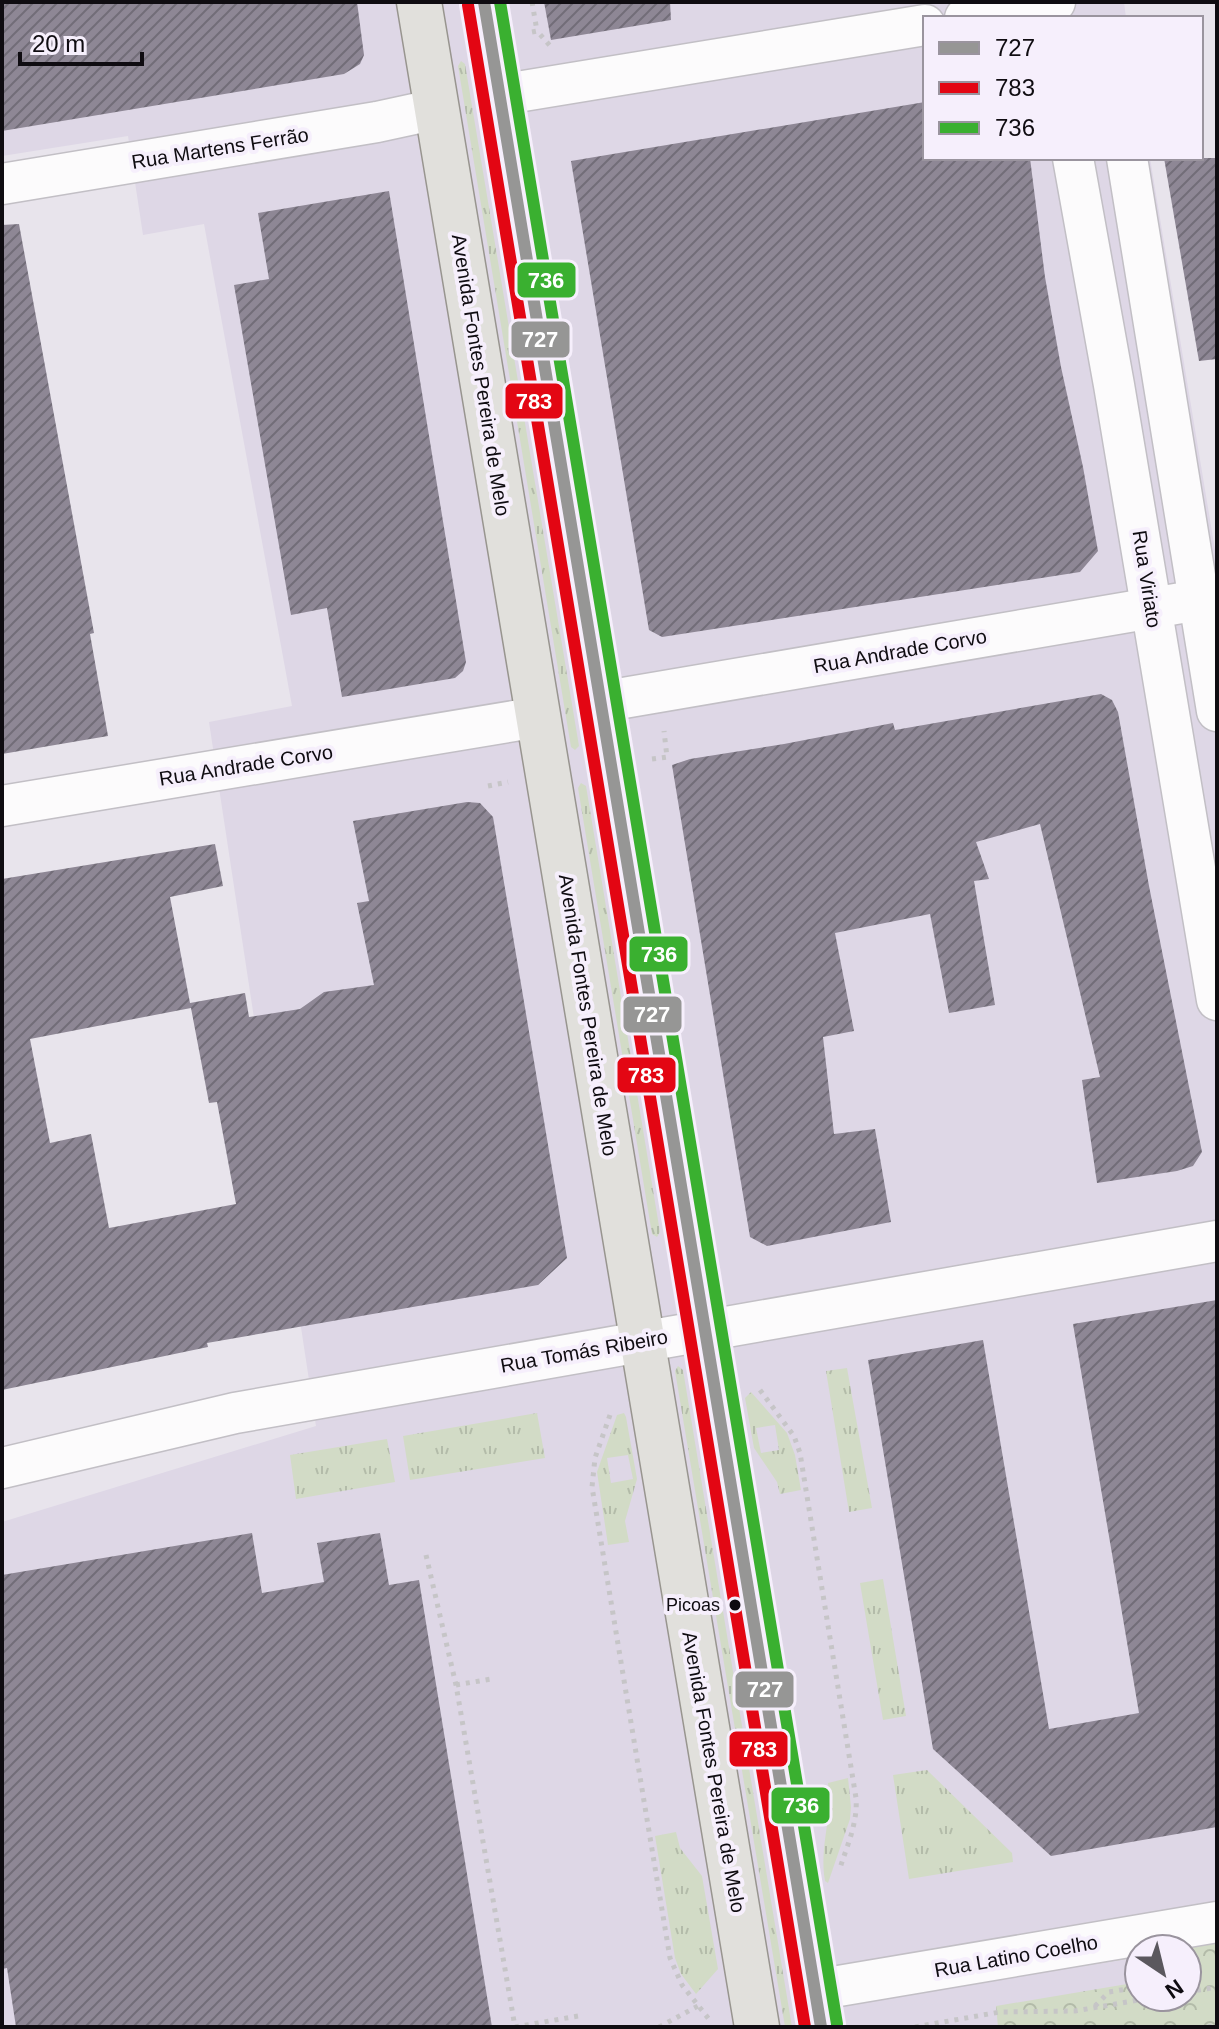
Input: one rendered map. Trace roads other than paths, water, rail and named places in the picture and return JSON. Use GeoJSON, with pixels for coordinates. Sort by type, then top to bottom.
{"type":"FeatureCollection","features":[{"type":"Feature","properties":{"kind":"main road","name":"Avenida Fontes Pereira de Melo"},"geometry":{"type":"LineString","coordinates":[[419,2],[757,2027]]}},
{"type":"Feature","properties":{"kind":"main road"},"geometry":{"type":"LineString","coordinates":[[484,2],[818,2009]]}},
{"type":"Feature","properties":{"kind":"street"},"geometry":{"type":"LineString","coordinates":[[980,16],[1050,7]]}},
{"type":"Feature","properties":{"kind":"street"},"geometry":{"type":"LineString","coordinates":[[499,95],[923,25]]}},
{"type":"Feature","properties":{"kind":"street","name":"Rua Martens Ferrão"},"geometry":{"type":"LineString","coordinates":[[2,184],[377,122],[437,109]]}},
{"type":"Feature","properties":{"kind":"street","name":"Rua Viriato"},"geometry":{"type":"LineString","coordinates":[[1073,160],[1217,1000]]}},
{"type":"Feature","properties":{"kind":"street"},"geometry":{"type":"LineString","coordinates":[[1127,160],[1217,711]]}},
{"type":"Feature","properties":{"kind":"street","name":"Rua Andrade Corvo"},"geometry":{"type":"LineString","coordinates":[[600,702],[1199,600]]}},
{"type":"Feature","properties":{"kind":"street","name":"Rua Andrade Corvo"},"geometry":{"type":"LineString","coordinates":[[2,806],[538,717]]}},
{"type":"Feature","properties":{"kind":"street","name":"Rua Tomás Ribeiro"},"geometry":{"type":"LineString","coordinates":[[2,1468],[235,1413],[1217,1241]]}},
{"type":"Feature","properties":{"kind":"street","name":"Rua Latino Coelho"},"geometry":{"type":"LineString","coordinates":[[818,2009],[1217,1922]]}},
{"type":"Feature","properties":{"kind":"place","name":"Picoas"},"geometry":{"type":"Point","coordinates":[735,1605]}}]}
